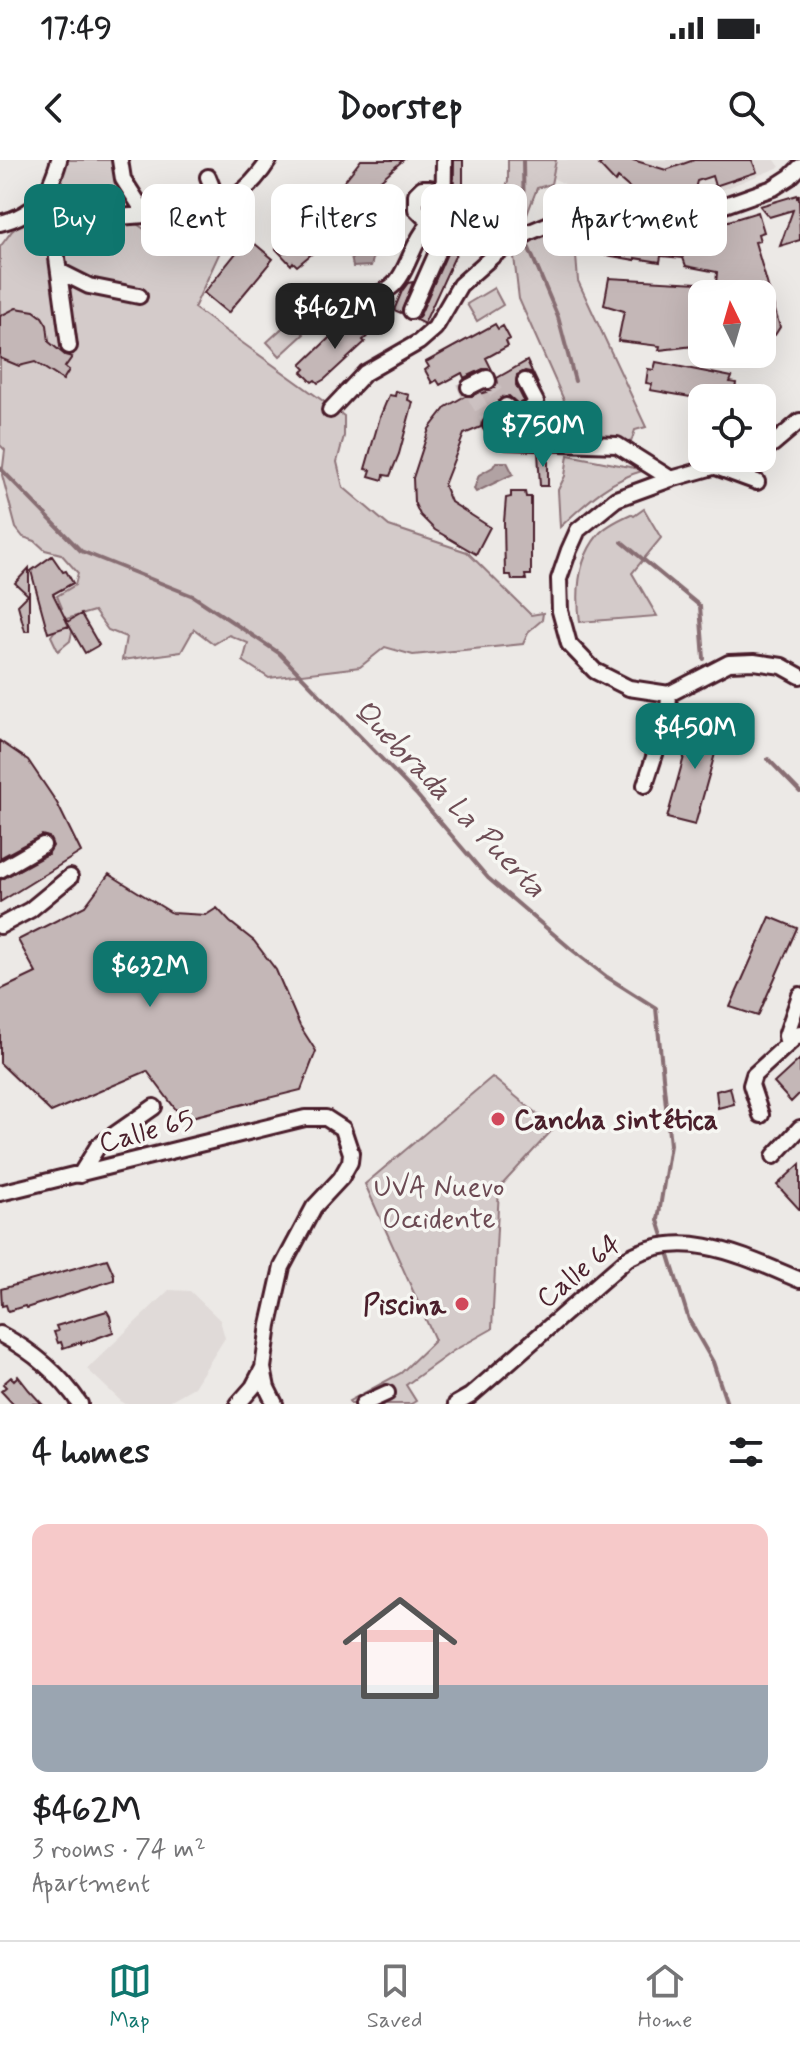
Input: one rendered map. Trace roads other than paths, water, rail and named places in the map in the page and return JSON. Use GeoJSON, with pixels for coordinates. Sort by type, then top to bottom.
{"type":"FeatureCollection","features":[{"type":"Feature","properties":{"kind":"street"},"geometry":{"type":"LineString","coordinates":[[0,223],[20,218],[47,194],[59,160]]}},
{"type":"Feature","properties":{"kind":"street"},"geometry":{"type":"LineString","coordinates":[[120,160],[123,179],[141,207]]}},
{"type":"Feature","properties":{"kind":"street"},"geometry":{"type":"LineString","coordinates":[[252,184],[269,160]]}},
{"type":"Feature","properties":{"kind":"street"},"geometry":{"type":"LineString","coordinates":[[444,160],[444,184]]}},
{"type":"Feature","properties":{"kind":"street"},"geometry":{"type":"LineString","coordinates":[[330,410],[365,373],[419,342],[435,328],[460,285],[495,254],[530,232],[588,208],[640,215],[684,214],[722,206],[773,188],[800,166],[795,160]]}},
{"type":"Feature","properties":{"kind":"street"},"geometry":{"type":"LineString","coordinates":[[208,177],[211,184]]}},
{"type":"Feature","properties":{"kind":"street"},"geometry":{"type":"LineString","coordinates":[[421,189],[416,194],[418,215],[421,215]]}},
{"type":"Feature","properties":{"kind":"street"},"geometry":{"type":"LineString","coordinates":[[69,346],[59,271],[57,246],[60,236],[68,228],[141,215]]}},
{"type":"Feature","properties":{"kind":"street"},"geometry":{"type":"LineString","coordinates":[[313,315],[330,305],[378,294],[394,286],[421,233]]}},
{"type":"Feature","properties":{"kind":"street"},"geometry":{"type":"LineString","coordinates":[[411,311],[435,256]]}},
{"type":"Feature","properties":{"kind":"street"},"geometry":{"type":"LineString","coordinates":[[59,271],[89,286],[139,296]]}},
{"type":"Feature","properties":{"kind":"street"},"geometry":{"type":"LineString","coordinates":[[469,387],[487,378],[488,381]]}},
{"type":"Feature","properties":{"kind":"street"},"geometry":{"type":"LineString","coordinates":[[506,406],[517,416],[534,407],[536,402],[525,381]]}},
{"type":"Feature","properties":{"kind":"street"},"geometry":{"type":"LineString","coordinates":[[776,441],[800,421]]}},
{"type":"Feature","properties":{"kind":"street"},"geometry":{"type":"LineString","coordinates":[[491,425],[506,441],[617,445],[671,479]]}},
{"type":"Feature","properties":{"kind":"street"},"geometry":{"type":"LineString","coordinates":[[697,472],[627,493],[596,513],[578,530],[559,579],[560,611],[569,644],[595,671],[629,688],[669,694],[729,663],[754,662],[782,666],[800,676]]}},
{"type":"Feature","properties":{"kind":"street"},"geometry":{"type":"LineString","coordinates":[[730,472],[757,482]]}},
{"type":"Feature","properties":{"kind":"street"},"geometry":{"type":"LineString","coordinates":[[645,785],[668,714],[669,694]]}},
{"type":"Feature","properties":{"kind":"street"},"geometry":{"type":"LineString","coordinates":[[0,870],[43,845]]}},
{"type":"Feature","properties":{"kind":"street"},"geometry":{"type":"LineString","coordinates":[[0,926],[30,910],[70,877]]}},
{"type":"Feature","properties":{"kind":"street"},"geometry":{"type":"LineString","coordinates":[[788,1044],[786,1036],[800,995]]}},
{"type":"Feature","properties":{"kind":"street"},"geometry":{"type":"LineString","coordinates":[[761,1115],[751,1085],[754,1075],[800,1033]]}},
{"type":"Feature","properties":{"kind":"street"},"geometry":{"type":"LineString","coordinates":[[80,1175],[98,1146],[154,1107]]}},
{"type":"Feature","properties":{"kind":"street","name":"Calle 65"},"geometry":{"type":"LineString","coordinates":[[0,1193],[262,1126],[305,1118],[326,1118],[343,1129],[351,1153],[350,1162],[341,1178],[314,1207],[282,1267],[263,1368]]}},
{"type":"Feature","properties":{"kind":"street"},"geometry":{"type":"LineString","coordinates":[[774,1156],[800,1128]]}},
{"type":"Feature","properties":{"kind":"street","name":"Calle 64"},"geometry":{"type":"LineString","coordinates":[[456,1404],[470,1396],[628,1258],[646,1248],[690,1242],[737,1255],[800,1280]]}},
{"type":"Feature","properties":{"kind":"street"},"geometry":{"type":"LineString","coordinates":[[0,1334],[43,1362],[80,1404]]}},
{"type":"Feature","properties":{"kind":"street"},"geometry":{"type":"LineString","coordinates":[[238,1404],[253,1387],[263,1368]]}},
{"type":"Feature","properties":{"kind":"street"},"geometry":{"type":"LineString","coordinates":[[263,1368],[267,1388],[275,1404]]}},
{"type":"Feature","properties":{"kind":"street"},"geometry":{"type":"LineString","coordinates":[[363,1404],[387,1393]]}},
{"type":"Feature","properties":{"kind":"waterway"},"geometry":{"type":"LineString","coordinates":[[523,160],[523,184]]}},
{"type":"Feature","properties":{"kind":"waterway"},"geometry":{"type":"LineString","coordinates":[[528,246],[558,317],[575,381]]}},
{"type":"Feature","properties":{"kind":"waterway","name":"Quebrada La Puerta"},"geometry":{"type":"LineString","coordinates":[[0,468],[81,551],[193,596],[279,653],[416,794],[488,878],[607,977],[656,1008],[670,1145],[658,1220],[689,1320],[713,1362],[727,1404]]}},
{"type":"Feature","properties":{"kind":"waterway"},"geometry":{"type":"LineString","coordinates":[[622,542],[700,606],[704,659]]}},
{"type":"Feature","properties":{"kind":"waterway"},"geometry":{"type":"LineString","coordinates":[[768,759],[800,792]]}},
{"type":"Feature","properties":{"kind":"tunnel"},"geometry":{"type":"LineString","coordinates":[[488,381],[506,406]]}},
{"type":"Feature","properties":{"kind":"tunnel"},"geometry":{"type":"LineString","coordinates":[[459,391],[469,387],[491,425]]}},
{"type":"Feature","properties":{"kind":"place","name":"Cancha sintética"},"geometry":{"type":"Point","coordinates":[498,1119]}},
{"type":"Feature","properties":{"kind":"place","name":"Piscina"},"geometry":{"type":"Point","coordinates":[462,1304]}},
{"type":"Feature","properties":{"kind":"park label","name":"UVA Nuevo Occidente"},"geometry":{"type":"Point","coordinates":[439,1202]}}]}
